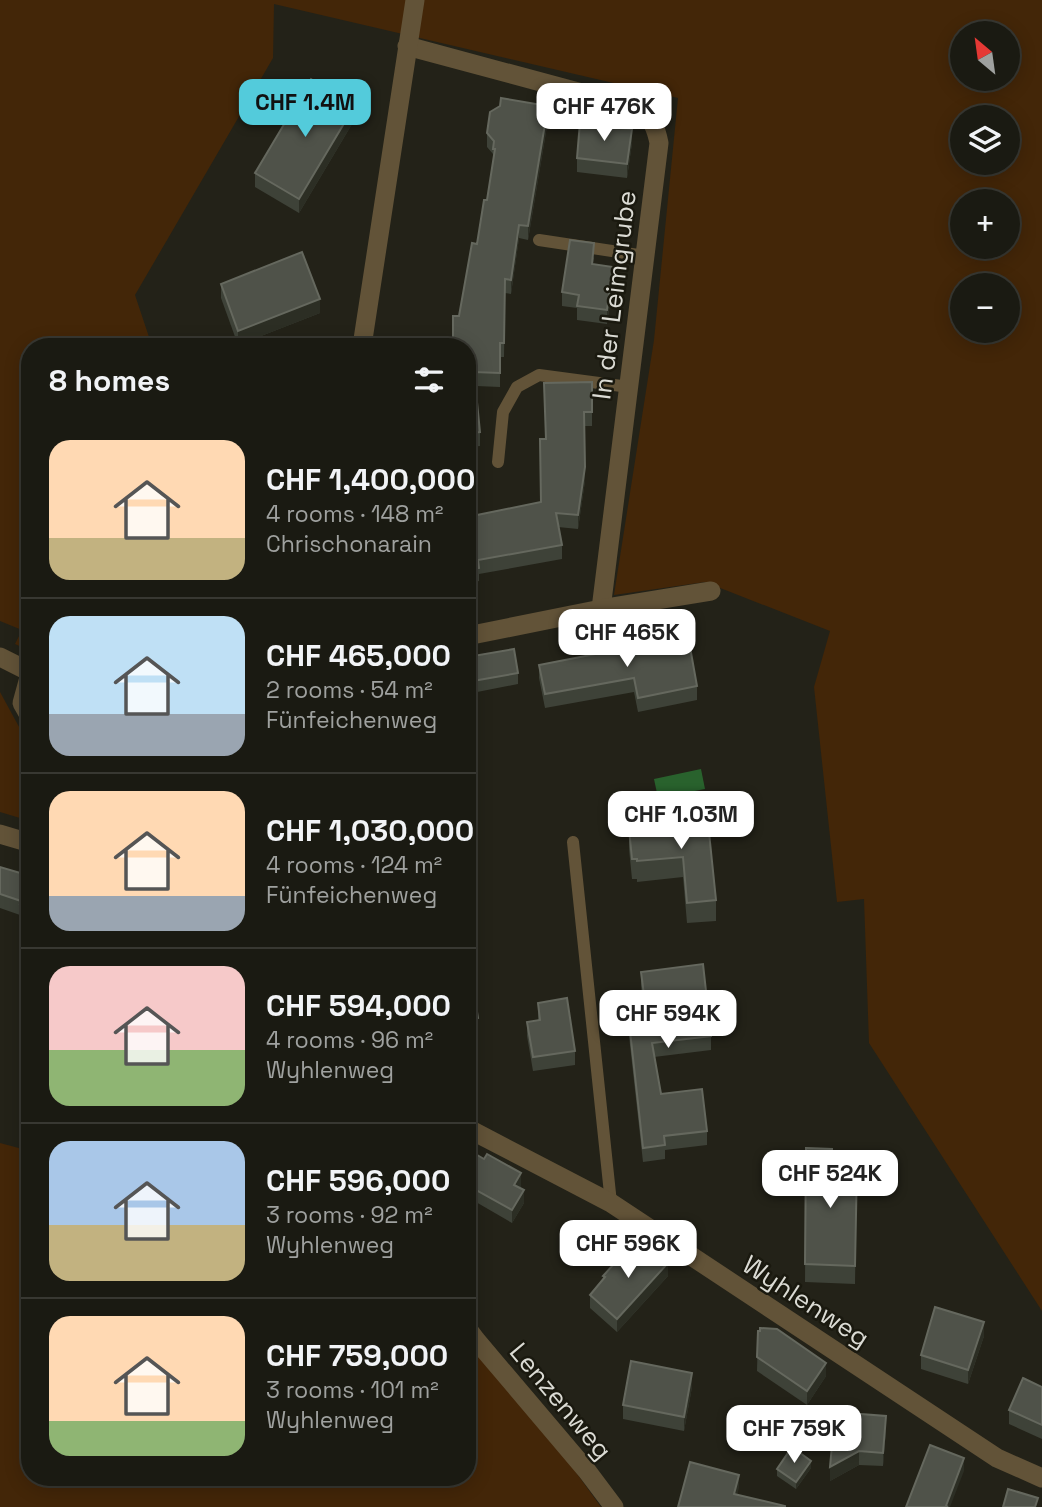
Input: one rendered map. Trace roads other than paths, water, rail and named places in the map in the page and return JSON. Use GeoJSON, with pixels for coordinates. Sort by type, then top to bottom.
{"type":"FeatureCollection","features":[{"type":"Feature","properties":{"kind":"street"},"geometry":{"type":"LineString","coordinates":[[363,338],[415,0]]}},
{"type":"Feature","properties":{"kind":"street","name":"In der Leimgrube"},"geometry":{"type":"LineString","coordinates":[[407,46],[628,105],[640,109],[650,117],[656,129],[659,143],[601,609]]}},
{"type":"Feature","properties":{"kind":"street"},"geometry":{"type":"LineString","coordinates":[[476,634],[601,609],[711,591]]}},
{"type":"Feature","properties":{"kind":"street"},"geometry":{"type":"LineString","coordinates":[[0,657],[21,668]]}},
{"type":"Feature","properties":{"kind":"street"},"geometry":{"type":"LineString","coordinates":[[0,834],[21,840]]}},
{"type":"Feature","properties":{"kind":"street","name":"Wyhlenweg"},"geometry":{"type":"LineString","coordinates":[[476,1133],[611,1203],[997,1458],[1042,1478]]}},
{"type":"Feature","properties":{"kind":"street","name":"Lenzenweg"},"geometry":{"type":"LineString","coordinates":[[476,1340],[587,1471],[614,1507]]}},
{"type":"Feature","properties":{"kind":"lane"},"geometry":{"type":"LineString","coordinates":[[539,240],[645,256]]}},
{"type":"Feature","properties":{"kind":"lane"},"geometry":{"type":"LineString","coordinates":[[498,462],[503,412],[517,387],[539,375],[629,387]]}},
{"type":"Feature","properties":{"kind":"lane"},"geometry":{"type":"LineString","coordinates":[[573,842],[611,1203]]}}]}
